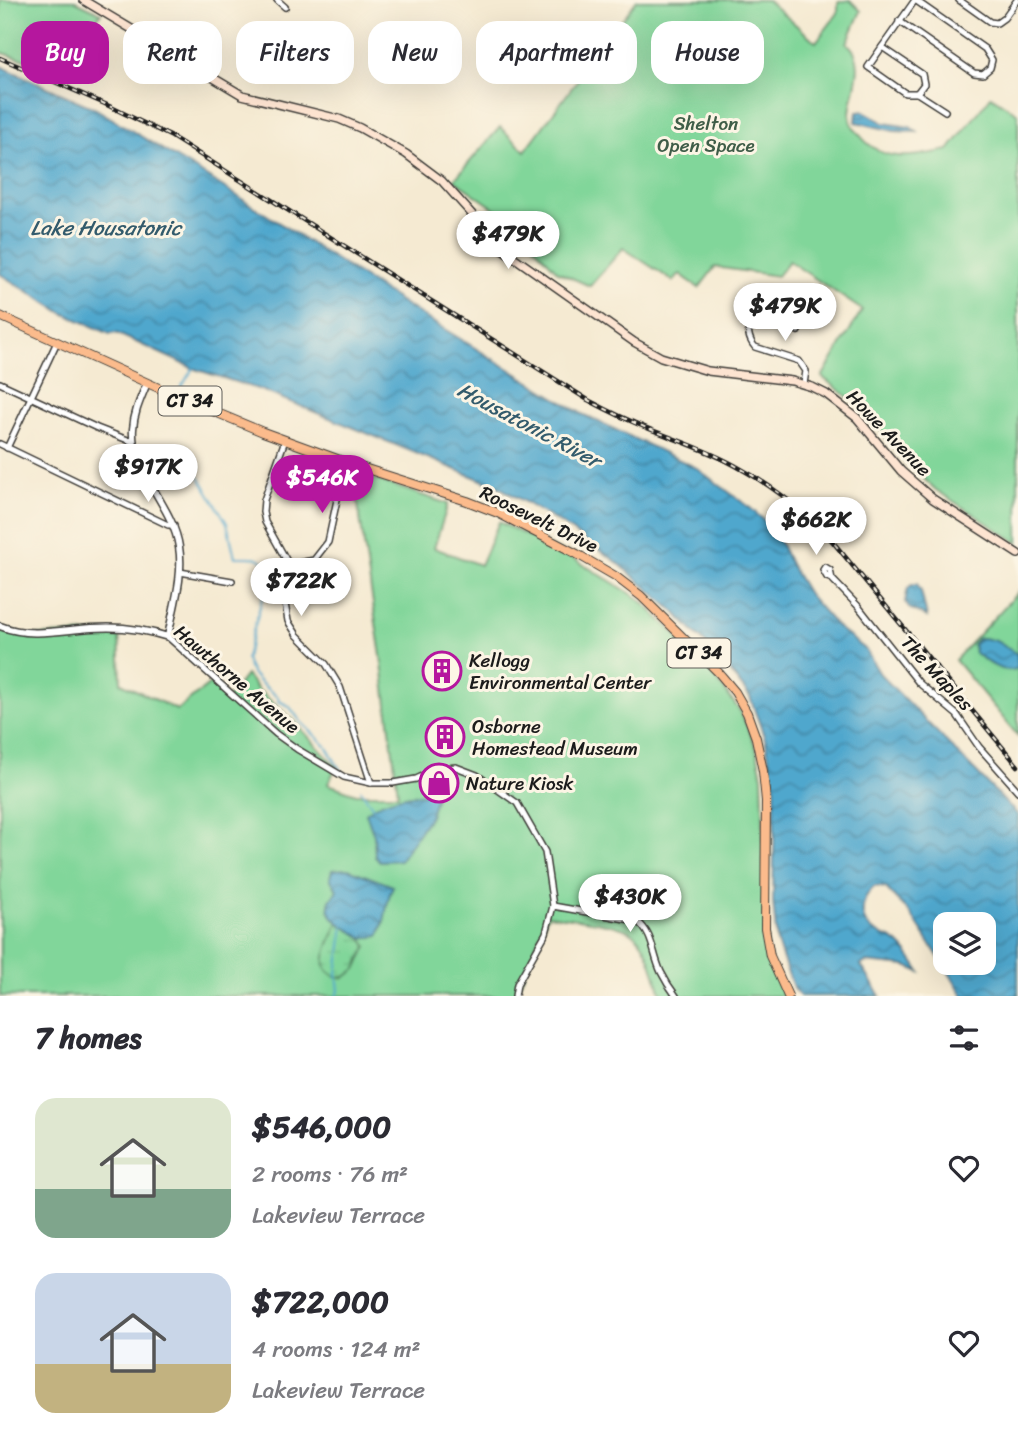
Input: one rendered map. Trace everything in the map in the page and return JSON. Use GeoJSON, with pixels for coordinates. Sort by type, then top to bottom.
{"type":"FeatureCollection","features":[{"type":"Feature","properties":{"kind":"main road","name":"Howe Avenue"},"geometry":{"type":"LineString","coordinates":[[83,0],[242,94],[339,119],[405,153],[442,181],[505,251],[654,354],[675,363],[708,371],[804,384],[825,394],[846,408],[901,471],[945,507],[1018,554]]}},
{"type":"Feature","properties":{"kind":"main road","name":"Roosevelt Drive"},"geometry":{"type":"LineString","coordinates":[[0,316],[147,383],[285,440],[498,513],[587,559],[641,596],[727,682],[747,713],[756,738],[766,801],[765,928],[770,956],[788,996]]}},
{"type":"Feature","properties":{"kind":"street"},"geometry":{"type":"LineString","coordinates":[[277,0],[285,7]]}},
{"type":"Feature","properties":{"kind":"street"},"geometry":{"type":"LineString","coordinates":[[899,21],[974,73],[983,74],[990,68],[992,60],[985,49],[915,0],[899,21],[869,66],[905,93],[917,93],[945,111]]}},
{"type":"Feature","properties":{"kind":"street"},"geometry":{"type":"LineString","coordinates":[[959,0],[990,22],[997,23],[1017,0]]}},
{"type":"Feature","properties":{"kind":"street"},"geometry":{"type":"LineString","coordinates":[[882,47],[922,74],[924,84],[917,93]]}},
{"type":"Feature","properties":{"kind":"street"},"geometry":{"type":"LineString","coordinates":[[798,331],[765,316],[753,320],[749,329],[751,342],[755,347],[799,361],[806,371],[804,384]]}},
{"type":"Feature","properties":{"kind":"street"},"geometry":{"type":"LineString","coordinates":[[7,448],[57,342]]}},
{"type":"Feature","properties":{"kind":"street"},"geometry":{"type":"LineString","coordinates":[[0,383],[133,442]]}},
{"type":"Feature","properties":{"kind":"street"},"geometry":{"type":"LineString","coordinates":[[147,383],[138,403],[133,442],[141,465],[174,525],[180,548],[180,572],[168,637]]}},
{"type":"Feature","properties":{"kind":"street"},"geometry":{"type":"LineString","coordinates":[[285,440],[264,499],[263,512],[265,522],[289,565]]}},
{"type":"Feature","properties":{"kind":"street"},"geometry":{"type":"LineString","coordinates":[[0,444],[168,525],[174,525]]}},
{"type":"Feature","properties":{"kind":"street"},"geometry":{"type":"LineString","coordinates":[[289,565],[314,560],[328,542],[345,462]]}},
{"type":"Feature","properties":{"kind":"street"},"geometry":{"type":"LineString","coordinates":[[289,565],[282,586],[288,621],[297,635],[326,664],[340,687],[371,783]]}},
{"type":"Feature","properties":{"kind":"street"},"geometry":{"type":"LineString","coordinates":[[180,572],[232,581]]}},
{"type":"Feature","properties":{"kind":"street","name":"The Maples"},"geometry":{"type":"LineString","coordinates":[[832,579],[858,606],[919,682],[957,715],[986,756],[1018,790]]}},
{"type":"Feature","properties":{"kind":"street","name":"Hawthorne Avenue"},"geometry":{"type":"LineString","coordinates":[[0,626],[30,633],[105,627],[142,630],[168,637],[276,734],[344,777],[371,783],[405,782],[438,769],[456,767],[477,775],[503,791],[517,803],[545,852],[553,906],[546,933],[517,984],[515,996]]}},
{"type":"Feature","properties":{"kind":"street"},"geometry":{"type":"LineString","coordinates":[[553,906],[637,921],[650,936],[660,970],[676,996]]}},
{"type":"Feature","properties":{"kind":"green space"},"geometry":{"type":"Polygon","coordinates":[[[0,0],[74,0],[101,13],[95,21],[21,21],[21,59],[0,52],[0,0]]]}},
{"type":"Feature","properties":{"kind":"green space","name":"Shelton Open Space"},"geometry":{"type":"Polygon","coordinates":[[[637,0],[767,0],[816,42],[838,13],[838,2],[850,0],[861,11],[847,43],[857,58],[858,67],[851,120],[855,130],[879,151],[889,155],[912,156],[949,150],[991,96],[1018,114],[1018,543],[936,490],[902,459],[865,410],[822,377],[862,310],[789,261],[777,276],[715,267],[699,288],[680,274],[673,281],[623,248],[590,286],[558,272],[507,217],[454,180],[500,127],[525,151],[575,84],[637,84],[637,21],[621,21],[637,0]]]}},
{"type":"Feature","properties":{"kind":"green space"},"geometry":{"type":"Polygon","coordinates":[[[353,472],[448,504],[434,548],[480,565],[499,522],[569,556],[638,598],[702,660],[740,711],[756,747],[762,776],[767,951],[772,971],[785,996],[662,996],[648,955],[635,935],[607,924],[548,915],[515,996],[0,996],[0,630],[25,636],[119,632],[121,683],[177,710],[211,683],[228,698],[246,675],[258,690],[293,720],[336,767],[328,784],[356,794],[398,794],[381,656],[353,472]]]}},
{"type":"Feature","properties":{"kind":"green space"},"geometry":{"type":"Polygon","coordinates":[[[1018,592],[1018,736],[955,660],[1018,592]]]}},
{"type":"Feature","properties":{"kind":"green space"},"geometry":{"type":"Polygon","coordinates":[[[338,921],[360,935],[367,946],[356,969],[344,978],[333,975],[327,970],[325,963],[325,955],[338,921]]]}},
{"type":"Feature","properties":{"kind":"water","name":"Lake Housatonic"},"geometry":{"type":"Polygon","coordinates":[[[0,66],[21,75],[21,84],[40,84],[96,109],[584,415],[695,467],[774,529],[808,594],[837,627],[865,649],[880,674],[1018,815],[1018,996],[964,996],[950,975],[996,975],[996,912],[933,912],[933,948],[910,913],[886,888],[875,886],[864,903],[863,916],[866,922],[870,928],[900,945],[920,972],[906,966],[866,962],[861,965],[880,996],[800,996],[793,987],[777,943],[773,901],[775,789],[765,739],[750,697],[719,657],[669,607],[617,562],[560,523],[499,487],[261,390],[195,369],[116,333],[110,334],[63,313],[0,274],[0,66]]]}},
{"type":"Feature","properties":{"kind":"water"},"geometry":{"type":"Polygon","coordinates":[[[864,111],[884,123],[910,127],[917,132],[894,131],[856,122],[857,112],[864,111]]]}},
{"type":"Feature","properties":{"kind":"water"},"geometry":{"type":"Polygon","coordinates":[[[917,584],[921,591],[927,617],[909,608],[905,602],[908,588],[917,584]]]}},
{"type":"Feature","properties":{"kind":"water"},"geometry":{"type":"Polygon","coordinates":[[[983,638],[996,641],[1017,654],[1018,668],[1001,669],[975,653],[973,645],[983,638]]]}},
{"type":"Feature","properties":{"kind":"water"},"geometry":{"type":"Polygon","coordinates":[[[437,792],[430,816],[400,860],[380,861],[375,857],[374,835],[366,813],[390,800],[437,792]]]}},
{"type":"Feature","properties":{"kind":"water"},"geometry":{"type":"Polygon","coordinates":[[[348,869],[393,886],[378,936],[363,938],[339,923],[330,913],[330,901],[337,890],[330,878],[332,870],[348,869]]]}},
{"type":"Feature","properties":{"kind":"waterway"},"geometry":{"type":"LineString","coordinates":[[181,388],[193,368]]}},
{"type":"Feature","properties":{"kind":"waterway"},"geometry":{"type":"LineString","coordinates":[[187,464],[198,475],[227,523],[235,557],[258,558],[266,569],[268,577],[246,658],[250,670],[279,701],[289,706],[326,746],[341,771]]}},
{"type":"Feature","properties":{"kind":"waterway"},"geometry":{"type":"LineString","coordinates":[[361,790],[373,808]]}},
{"type":"Feature","properties":{"kind":"waterway"},"geometry":{"type":"LineString","coordinates":[[336,996],[339,991],[337,973],[344,925]]}},
{"type":"Feature","properties":{"kind":"railway"},"geometry":{"type":"LineString","coordinates":[[0,58],[172,137],[588,400],[632,422],[725,460],[776,491],[833,542],[1018,766]]}},
{"type":"Feature","properties":{"kind":"place","name":"Kellogg Environmental Center"},"geometry":{"type":"Point","coordinates":[442,671]}},
{"type":"Feature","properties":{"kind":"place","name":"Osborne Homestead Museum"},"geometry":{"type":"Point","coordinates":[445,737]}},
{"type":"Feature","properties":{"kind":"place","name":"Nature Kiosk"},"geometry":{"type":"Point","coordinates":[439,783]}},
{"type":"Feature","properties":{"kind":"water label","name":"Housatonic River"},"geometry":{"type":"Point","coordinates":[529,425]}}]}
